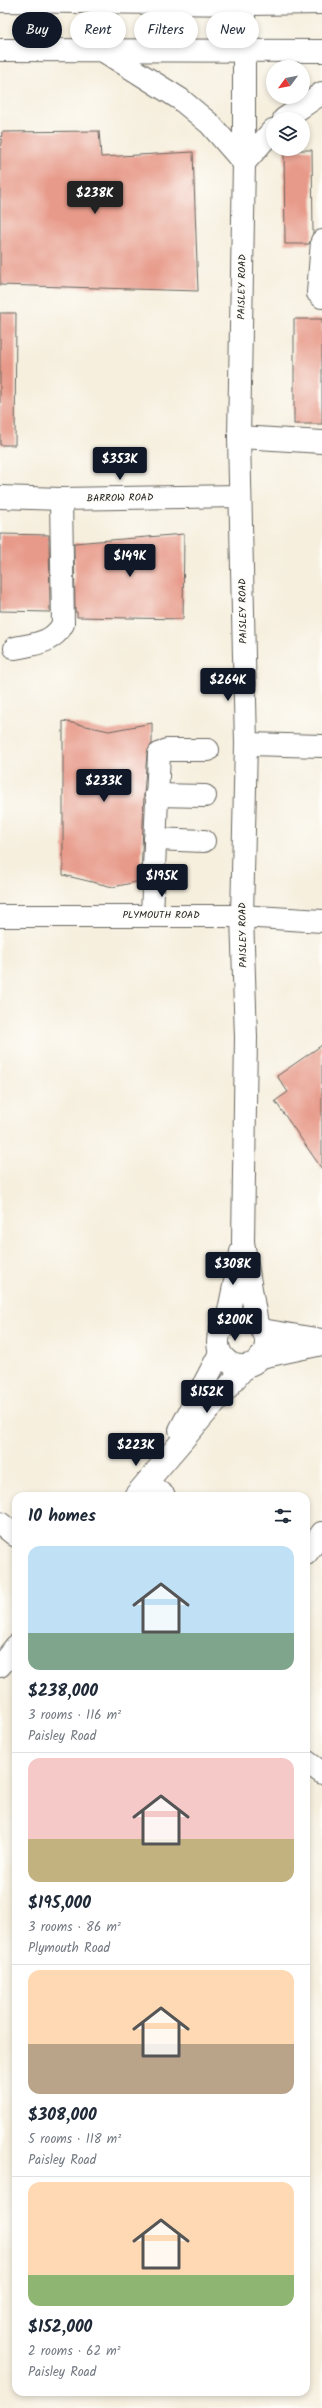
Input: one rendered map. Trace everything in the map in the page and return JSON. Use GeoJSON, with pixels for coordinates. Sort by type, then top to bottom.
{"type":"FeatureCollection","features":[{"type":"Feature","properties":{"kind":"main road"},"geometry":{"type":"LineString","coordinates":[[0,1],[322,3]]}},
{"type":"Feature","properties":{"kind":"main road","name":"PAISLEY ROAD"},"geometry":{"type":"LineString","coordinates":[[226,1325],[243,1242],[246,1037],[242,916],[246,744],[238,437],[244,163],[244,2]]}},
{"type":"Feature","properties":{"kind":"main road"},"geometry":{"type":"LineString","coordinates":[[0,50],[106,52],[322,51]]}},
{"type":"Feature","properties":{"kind":"main road"},"geometry":{"type":"LineString","coordinates":[[106,52],[180,99],[210,124],[244,163],[266,138]]}},
{"type":"Feature","properties":{"kind":"main road"},"geometry":{"type":"LineString","coordinates":[[294,112],[322,93]]}},
{"type":"Feature","properties":{"kind":"main road"},"geometry":{"type":"LineString","coordinates":[[322,241],[318,293],[322,297]]}},
{"type":"Feature","properties":{"kind":"main road"},"geometry":{"type":"LineString","coordinates":[[238,437],[322,442]]}},
{"type":"Feature","properties":{"kind":"main road","name":"BARROW ROAD"},"geometry":{"type":"LineString","coordinates":[[0,497],[61,499],[240,496]]}},
{"type":"Feature","properties":{"kind":"main road"},"geometry":{"type":"LineString","coordinates":[[15,648],[50,640],[59,633],[64,624],[61,499]]}},
{"type":"Feature","properties":{"kind":"main road"},"geometry":{"type":"LineString","coordinates":[[246,744],[322,746]]}},
{"type":"Feature","properties":{"kind":"main road"},"geometry":{"type":"LineString","coordinates":[[152,914],[158,754],[167,750],[208,750]]}},
{"type":"Feature","properties":{"kind":"main road"},"geometry":{"type":"LineString","coordinates":[[156,795],[205,796]]}},
{"type":"Feature","properties":{"kind":"main road"},"geometry":{"type":"LineString","coordinates":[[155,839],[204,841]]}},
{"type":"Feature","properties":{"kind":"main road","name":"PLYMOUTH ROAD"},"geometry":{"type":"LineString","coordinates":[[0,916],[152,914],[242,916],[322,921]]}},
{"type":"Feature","properties":{"kind":"main road","name":"PAISLEY ROAD"},"geometry":{"type":"LineString","coordinates":[[243,1242],[259,1327]]}},
{"type":"Feature","properties":{"kind":"main road"},"geometry":{"type":"LineString","coordinates":[[151,1492],[141,1489],[164,1459],[253,1362],[266,1344],[259,1327],[251,1320],[238,1319],[226,1325],[219,1335],[220,1352],[164,1459]]}},
{"type":"Feature","properties":{"kind":"main road"},"geometry":{"type":"LineString","coordinates":[[259,1327],[322,1340]]}},
{"type":"Feature","properties":{"kind":"main road"},"geometry":{"type":"LineString","coordinates":[[220,1352],[231,1364],[253,1362],[322,1344]]}},
{"type":"Feature","properties":{"kind":"main road"},"geometry":{"type":"LineString","coordinates":[[0,1523],[12,1533]]}},
{"type":"Feature","properties":{"kind":"main road"},"geometry":{"type":"LineString","coordinates":[[310,1549],[322,1533]]}},
{"type":"Feature","properties":{"kind":"main road"},"geometry":{"type":"LineString","coordinates":[[0,1666],[12,1651]]}},
{"type":"Feature","properties":{"kind":"main road"},"geometry":{"type":"LineString","coordinates":[[310,1764],[322,1773]]}},
{"type":"Feature","properties":{"kind":"building"},"geometry":{"type":"Polygon","coordinates":[[[99,131],[101,157],[193,152],[198,291],[0,285],[0,151],[2,132],[99,131]]]}},
{"type":"Feature","properties":{"kind":"building"},"geometry":{"type":"Polygon","coordinates":[[[310,150],[312,150],[313,233],[309,244],[285,244],[284,156],[310,156],[310,150]]]}},
{"type":"Feature","properties":{"kind":"building"},"geometry":{"type":"Polygon","coordinates":[[[0,313],[16,313],[15,445],[0,445],[0,313]]]}},
{"type":"Feature","properties":{"kind":"building"},"geometry":{"type":"Polygon","coordinates":[[[294,319],[322,319],[322,424],[294,424],[294,319]]]}},
{"type":"Feature","properties":{"kind":"building"},"geometry":{"type":"Polygon","coordinates":[[[0,534],[49,535],[50,612],[0,611],[0,534]]]}},
{"type":"Feature","properties":{"kind":"building"},"geometry":{"type":"Polygon","coordinates":[[[184,534],[183,619],[77,617],[77,612],[75,612],[74,543],[184,534]]]}},
{"type":"Feature","properties":{"kind":"building"},"geometry":{"type":"Polygon","coordinates":[[[63,721],[109,731],[152,723],[152,744],[147,753],[144,794],[141,881],[113,887],[63,875],[63,721]]]}},
{"type":"Feature","properties":{"kind":"building"},"geometry":{"type":"Polygon","coordinates":[[[322,1045],[322,1169],[275,1101],[288,1092],[277,1076],[322,1045]]]}}]}
